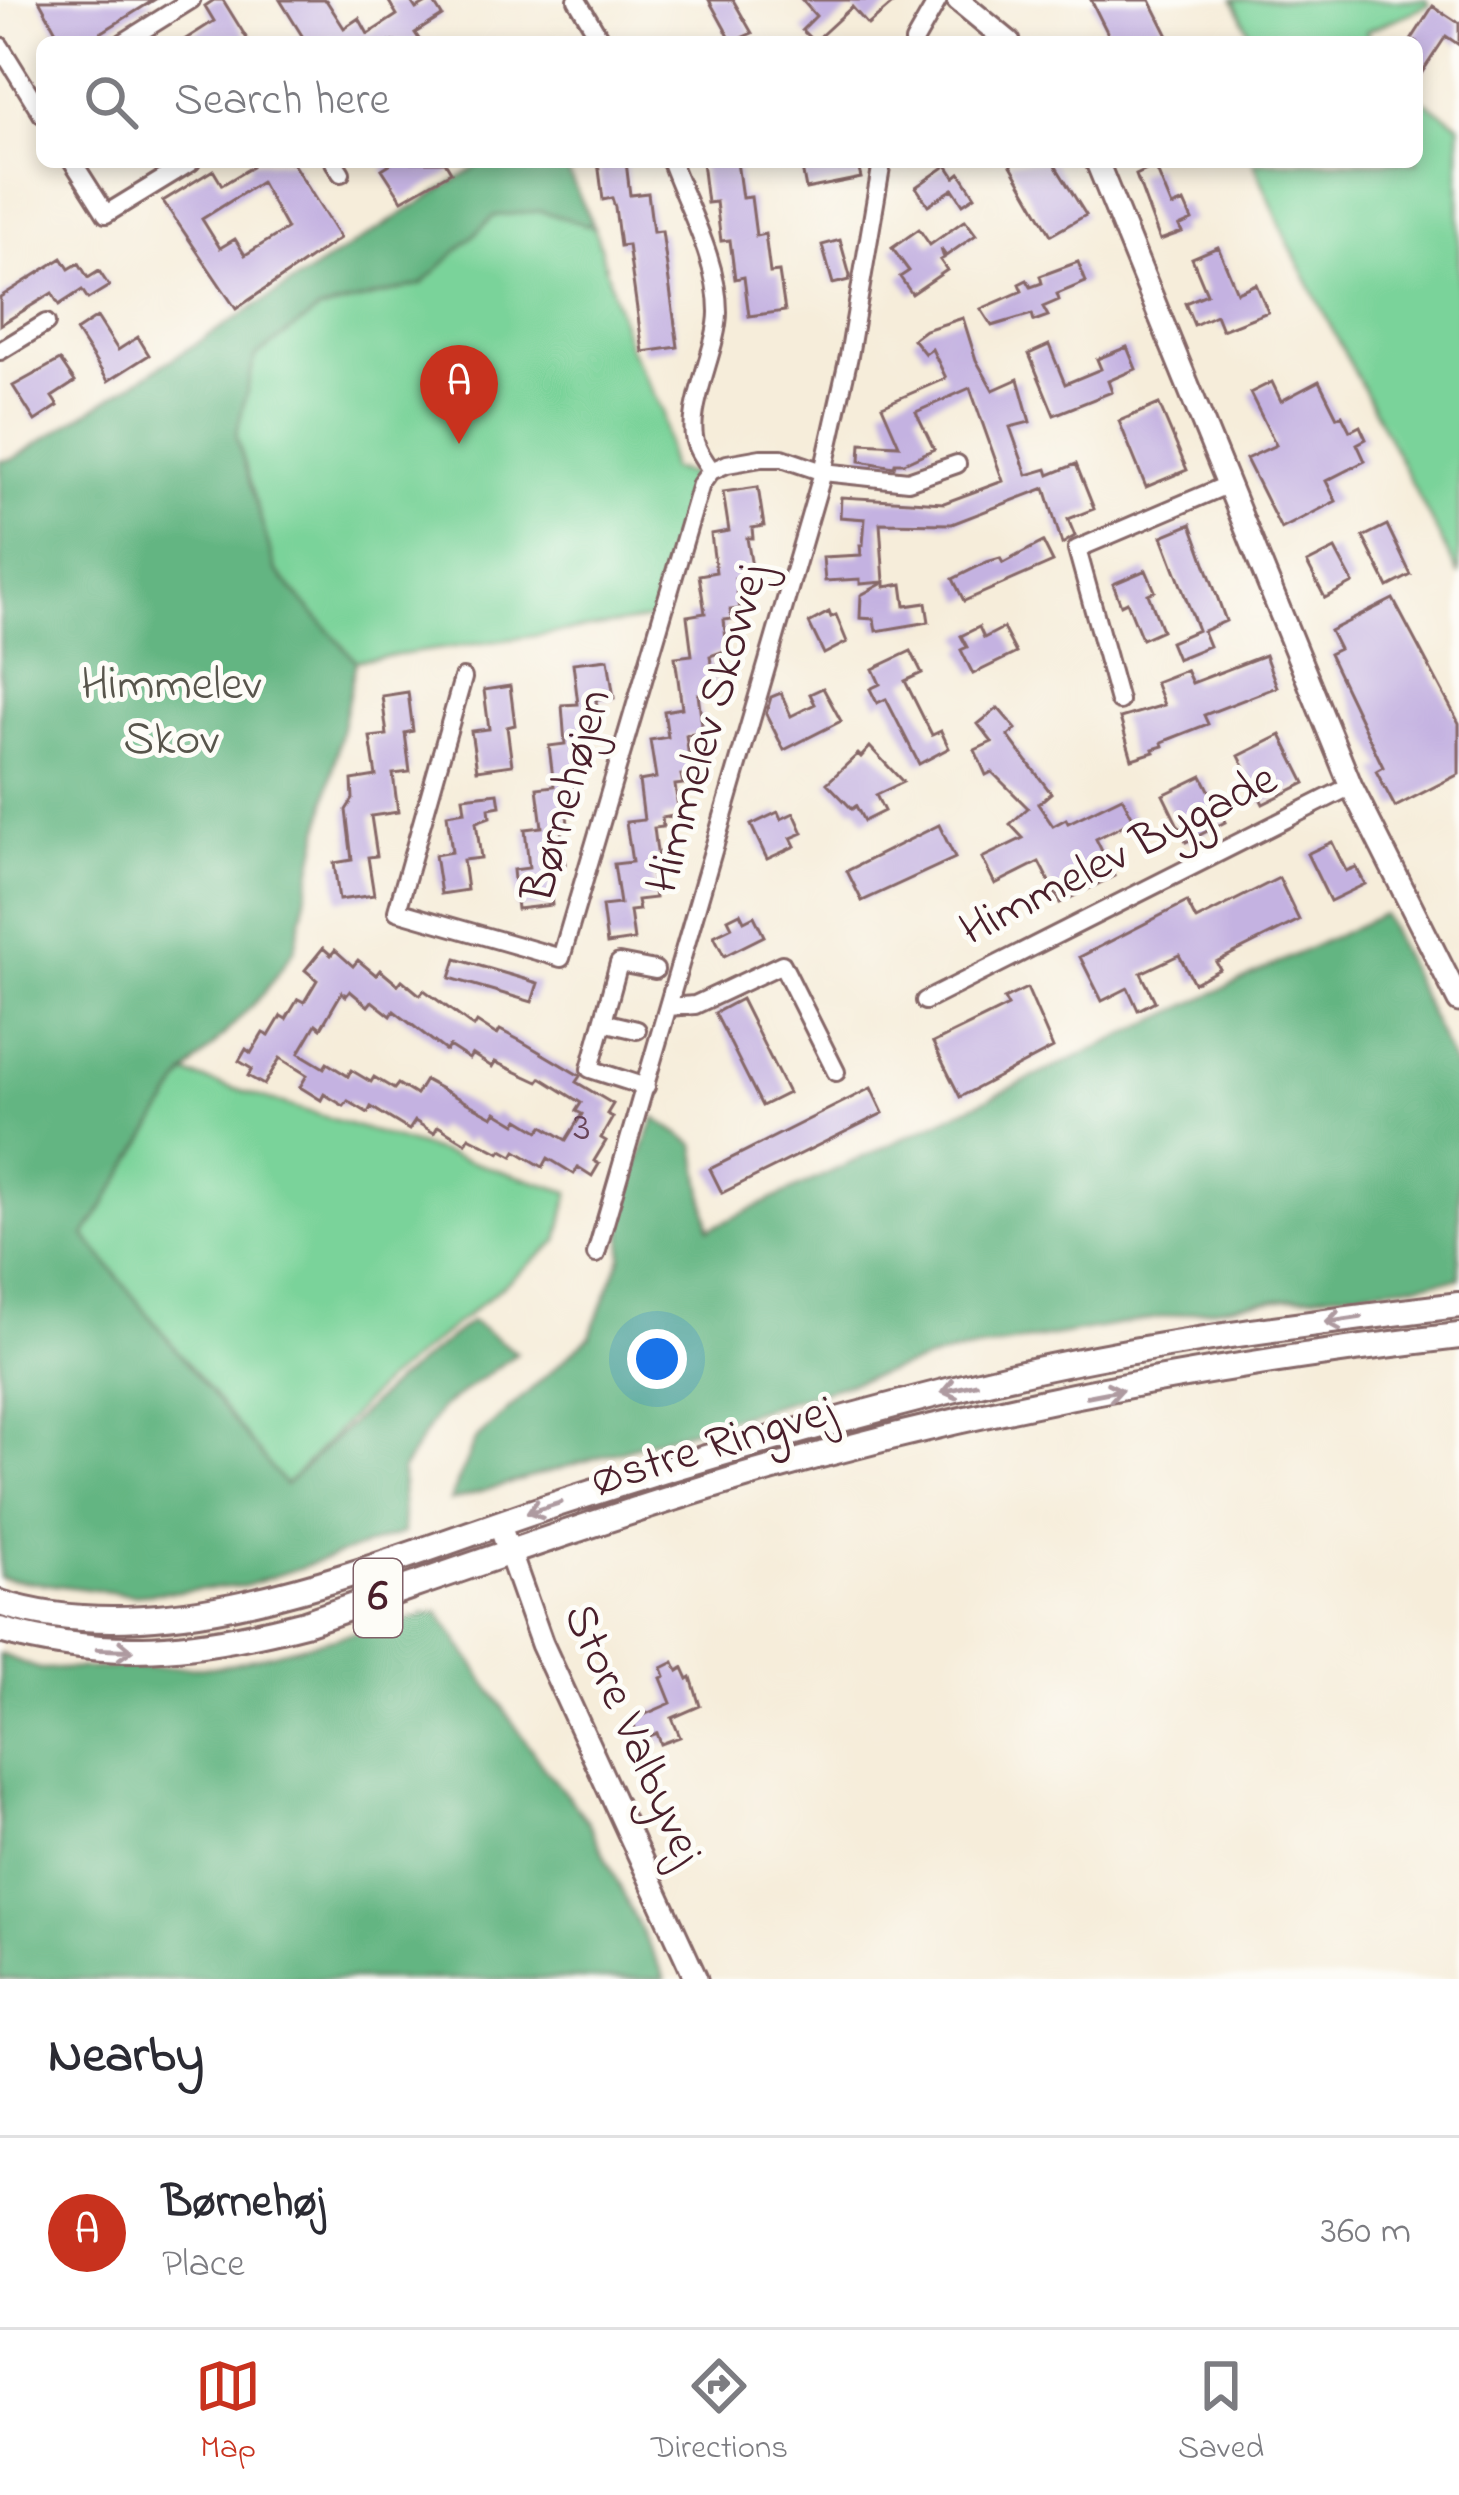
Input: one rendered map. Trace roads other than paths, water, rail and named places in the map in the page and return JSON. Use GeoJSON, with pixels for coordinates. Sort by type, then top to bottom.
{"type":"FeatureCollection","features":[{"type":"Feature","properties":{"kind":"main road","name":"Østre Ringvej"},"geometry":{"type":"LineString","coordinates":[[0,1603],[97,1620],[180,1617],[275,1597],[736,1447],[954,1389],[1126,1352],[1459,1305]]}},
{"type":"Feature","properties":{"kind":"main road","name":"Østre Ringvej"},"geometry":{"type":"LineString","coordinates":[[0,1630],[101,1650],[169,1651],[233,1642],[305,1623],[746,1476],[961,1420],[1319,1352],[1459,1336]]}},
{"type":"Feature","properties":{"kind":"street"},"geometry":{"type":"LineString","coordinates":[[134,36],[191,0]]}},
{"type":"Feature","properties":{"kind":"street"},"geometry":{"type":"LineString","coordinates":[[577,0],[598,36]]}},
{"type":"Feature","properties":{"kind":"street"},"geometry":{"type":"LineString","coordinates":[[917,36],[938,0]]}},
{"type":"Feature","properties":{"kind":"street"},"geometry":{"type":"LineString","coordinates":[[958,0],[1002,36]]}},
{"type":"Feature","properties":{"kind":"street"},"geometry":{"type":"LineString","coordinates":[[0,46],[36,98]]}},
{"type":"Feature","properties":{"kind":"street"},"geometry":{"type":"LineString","coordinates":[[77,168],[106,214],[181,168]]}},
{"type":"Feature","properties":{"kind":"street"},"geometry":{"type":"LineString","coordinates":[[673,168],[714,275],[716,340],[693,422],[694,444],[712,471],[727,464],[782,458],[824,472],[908,482],[957,464]]}},
{"type":"Feature","properties":{"kind":"street","name":"Himmelev Skovvej"},"geometry":{"type":"LineString","coordinates":[[596,1254],[824,472],[881,168]]}},
{"type":"Feature","properties":{"kind":"street","name":"Himmelev Bygade"},"geometry":{"type":"LineString","coordinates":[[1099,168],[1352,786],[1456,986]]}},
{"type":"Feature","properties":{"kind":"street"},"geometry":{"type":"LineString","coordinates":[[0,351],[46,323]]}},
{"type":"Feature","properties":{"kind":"street","name":"Børnehøjen"},"geometry":{"type":"LineString","coordinates":[[463,677],[397,911],[561,958],[701,484],[712,471]]}},
{"type":"Feature","properties":{"kind":"street"},"geometry":{"type":"LineString","coordinates":[[1119,700],[1077,549],[1227,485]]}},
{"type":"Feature","properties":{"kind":"street","name":"Himmelev Bygade"},"geometry":{"type":"LineString","coordinates":[[925,1001],[1352,786]]}},
{"type":"Feature","properties":{"kind":"street"},"geometry":{"type":"LineString","coordinates":[[646,1087],[590,1069],[619,963],[655,970]]}},
{"type":"Feature","properties":{"kind":"street"},"geometry":{"type":"LineString","coordinates":[[668,1007],[695,1006],[782,964],[836,1072]]}},
{"type":"Feature","properties":{"kind":"street"},"geometry":{"type":"LineString","coordinates":[[603,1022],[637,1030]]}},
{"type":"Feature","properties":{"kind":"street","name":"Store Valbyvej"},"geometry":{"type":"LineString","coordinates":[[499,1522],[542,1644],[696,1979]]}},
{"type":"Feature","properties":{"kind":"place","name":"Børnehøj"},"geometry":{"type":"Point","coordinates":[459,444]}},
{"type":"Feature","properties":{"kind":"park label","name":"Himmelev Skov"},"geometry":{"type":"Point","coordinates":[171,714]}}]}
